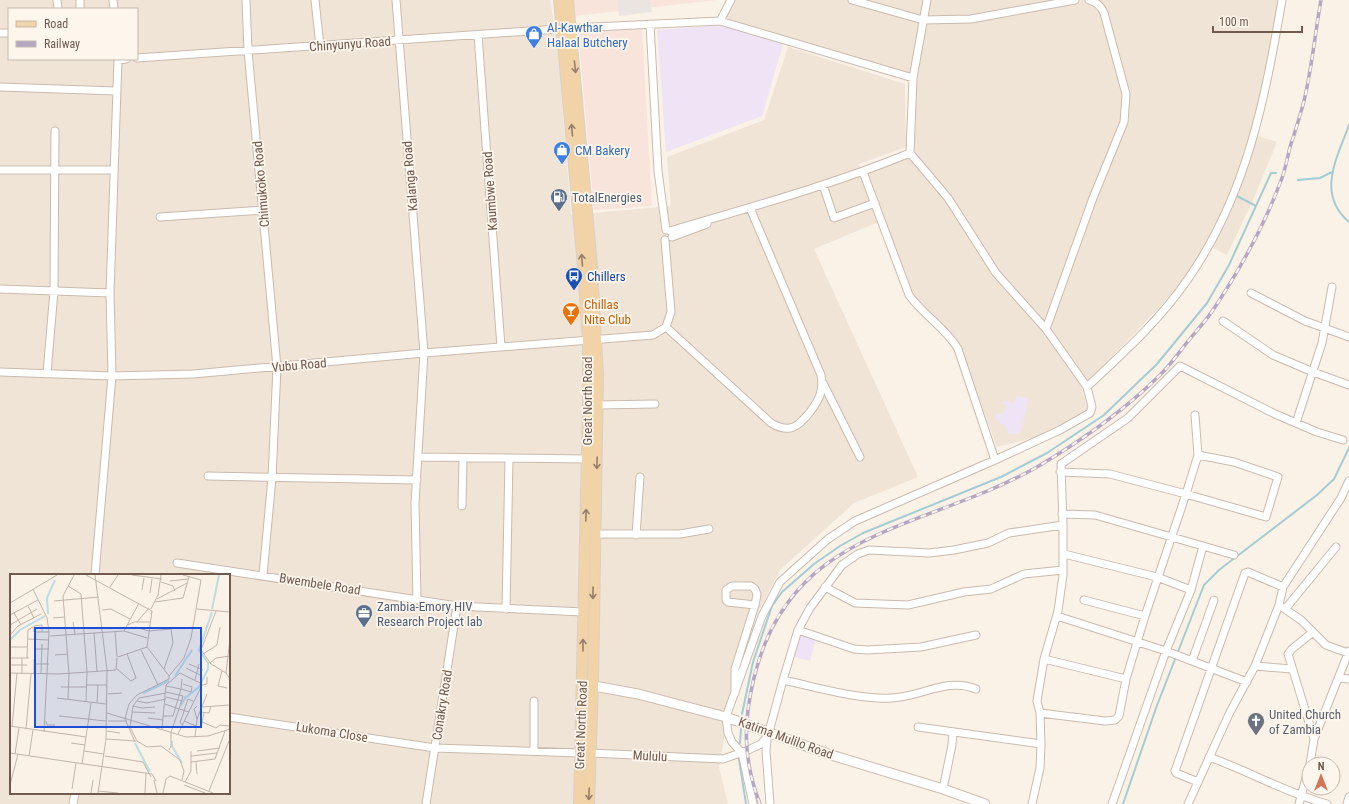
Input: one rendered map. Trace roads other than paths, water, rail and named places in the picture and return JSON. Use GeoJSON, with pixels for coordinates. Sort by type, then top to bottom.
{"type":"FeatureCollection","features":[{"type":"Feature","properties":{"kind":"main road","name":"Great North Road"},"geometry":{"type":"LineString","coordinates":[[559,0],[567,28]]}},
{"type":"Feature","properties":{"kind":"main road","name":"Great North Road"},"geometry":{"type":"LineString","coordinates":[[568,0],[567,28],[598,405],[595,534],[585,753],[579,804]]}},
{"type":"Feature","properties":{"kind":"main road","name":"Great North Road"},"geometry":{"type":"LineString","coordinates":[[588,684],[583,612],[592,340]]}},
{"type":"Feature","properties":{"kind":"main road","name":"Katima Mulilo Road"},"geometry":{"type":"LineString","coordinates":[[588,684],[726,717],[769,734],[943,789],[985,804]]}},
{"type":"Feature","properties":{"kind":"main road","name":"Great North Road"},"geometry":{"type":"LineString","coordinates":[[585,753],[589,804]]}},
{"type":"Feature","properties":{"kind":"street","name":"Chimukoko Road"},"geometry":{"type":"LineString","coordinates":[[246,0],[248,51],[278,367],[272,478],[263,575]]}},
{"type":"Feature","properties":{"kind":"street"},"geometry":{"type":"LineString","coordinates":[[315,0],[320,46]]}},
{"type":"Feature","properties":{"kind":"street","name":"Kalanga Road"},"geometry":{"type":"LineString","coordinates":[[396,0],[424,353],[415,530],[417,599]]}},
{"type":"Feature","properties":{"kind":"street"},"geometry":{"type":"LineString","coordinates":[[720,21],[731,0]]}},
{"type":"Feature","properties":{"kind":"street"},"geometry":{"type":"LineString","coordinates":[[852,0],[923,20],[971,19],[1075,0]]}},
{"type":"Feature","properties":{"kind":"street"},"geometry":{"type":"LineString","coordinates":[[753,804],[742,753],[732,742],[728,733],[726,717],[762,616],[780,582],[828,539],[855,521],[1060,430],[1090,413],[1092,407],[1087,387],[1046,329],[996,273],[948,198],[910,153],[912,78],[927,0]]}},
{"type":"Feature","properties":{"kind":"street"},"geometry":{"type":"LineString","coordinates":[[1046,329],[1092,198],[1119,137],[1124,122],[1126,108],[1126,94],[1104,14],[1101,7],[1095,1],[1089,0]]}},
{"type":"Feature","properties":{"kind":"street"},"geometry":{"type":"LineString","coordinates":[[1087,387],[1163,312],[1188,279],[1210,245],[1234,193],[1250,152],[1268,79],[1282,0]]}},
{"type":"Feature","properties":{"kind":"street","name":"Chinyunyu Road"},"geometry":{"type":"LineString","coordinates":[[138,58],[567,28],[720,21],[912,78]]}},
{"type":"Feature","properties":{"kind":"street"},"geometry":{"type":"LineString","coordinates":[[650,24],[658,171],[668,234],[671,312],[666,327],[771,423],[778,428],[787,429],[800,425],[817,403],[822,394],[822,375],[750,208]]}},
{"type":"Feature","properties":{"kind":"street","name":"Kaumbwe Road"},"geometry":{"type":"LineString","coordinates":[[478,35],[501,347]]}},
{"type":"Feature","properties":{"kind":"street"},"geometry":{"type":"LineString","coordinates":[[95,574],[112,376],[110,293],[118,60]]}},
{"type":"Feature","properties":{"kind":"street"},"geometry":{"type":"LineString","coordinates":[[0,87],[116,91]]}},
{"type":"Feature","properties":{"kind":"street"},"geometry":{"type":"LineString","coordinates":[[47,373],[54,291],[55,131]]}},
{"type":"Feature","properties":{"kind":"street"},"geometry":{"type":"LineString","coordinates":[[668,234],[864,172],[910,153]]}},
{"type":"Feature","properties":{"kind":"street"},"geometry":{"type":"LineString","coordinates":[[0,170],[114,170]]}},
{"type":"Feature","properties":{"kind":"street"},"geometry":{"type":"LineString","coordinates":[[864,172],[909,295],[952,339],[958,349],[995,460]]}},
{"type":"Feature","properties":{"kind":"street"},"geometry":{"type":"LineString","coordinates":[[823,185],[834,218],[875,203]]}},
{"type":"Feature","properties":{"kind":"street"},"geometry":{"type":"LineString","coordinates":[[160,217],[264,210]]}},
{"type":"Feature","properties":{"kind":"street"},"geometry":{"type":"LineString","coordinates":[[1296,423],[1313,372],[1325,329],[1332,287]]}},
{"type":"Feature","properties":{"kind":"street"},"geometry":{"type":"LineString","coordinates":[[0,289],[110,293]]}},
{"type":"Feature","properties":{"kind":"street"},"geometry":{"type":"LineString","coordinates":[[1252,293],[1304,321],[1349,337]]}},
{"type":"Feature","properties":{"kind":"street"},"geometry":{"type":"LineString","coordinates":[[1223,321],[1273,354],[1313,372],[1349,385]]}},
{"type":"Feature","properties":{"kind":"street","name":"Vubu Road"},"geometry":{"type":"LineString","coordinates":[[0,372],[112,376],[193,374],[424,353],[653,335],[666,327]]}},
{"type":"Feature","properties":{"kind":"street"},"geometry":{"type":"LineString","coordinates":[[1032,804],[1040,768],[1040,713],[1037,701],[1044,659],[1057,616],[1063,570],[1064,554],[1060,472],[1061,464],[1128,418],[1180,366],[1296,423],[1343,440]]}},
{"type":"Feature","properties":{"kind":"street"},"geometry":{"type":"LineString","coordinates":[[823,383],[860,457]]}},
{"type":"Feature","properties":{"kind":"street"},"geometry":{"type":"LineString","coordinates":[[598,405],[655,404]]}},
{"type":"Feature","properties":{"kind":"street"},"geometry":{"type":"LineString","coordinates":[[1040,713],[1105,722],[1115,720],[1119,716],[1126,679],[1144,616],[1198,455],[1195,414]]}},
{"type":"Feature","properties":{"kind":"street"},"geometry":{"type":"LineString","coordinates":[[1060,472],[1110,474],[1186,494],[1263,517],[1267,515],[1279,478],[1277,476],[1234,462],[1198,455]]}},
{"type":"Feature","properties":{"kind":"street"},"geometry":{"type":"LineString","coordinates":[[418,457],[587,459]]}},
{"type":"Feature","properties":{"kind":"street"},"geometry":{"type":"LineString","coordinates":[[462,506],[463,458]]}},
{"type":"Feature","properties":{"kind":"street"},"geometry":{"type":"LineString","coordinates":[[506,609],[509,459]]}},
{"type":"Feature","properties":{"kind":"street"},"geometry":{"type":"LineString","coordinates":[[208,476],[417,480]]}},
{"type":"Feature","properties":{"kind":"street"},"geometry":{"type":"LineString","coordinates":[[636,535],[640,477]]}},
{"type":"Feature","properties":{"kind":"street"},"geometry":{"type":"LineString","coordinates":[[1311,756],[1314,739],[1340,678],[1349,652],[1326,645],[1283,606],[1283,586],[1341,498],[1349,481]]}},
{"type":"Feature","properties":{"kind":"street"},"geometry":{"type":"LineString","coordinates":[[1062,514],[1095,515],[1234,555]]}},
{"type":"Feature","properties":{"kind":"street"},"geometry":{"type":"LineString","coordinates":[[770,804],[766,751],[783,680],[798,630],[810,608],[842,565],[858,554],[869,550],[929,553],[954,550],[988,543],[1009,533],[1063,525]]}},
{"type":"Feature","properties":{"kind":"street"},"geometry":{"type":"LineString","coordinates":[[595,534],[680,534],[709,528]]}},
{"type":"Feature","properties":{"kind":"street"},"geometry":{"type":"LineString","coordinates":[[1112,804],[1191,590],[1203,546]]}},
{"type":"Feature","properties":{"kind":"street"},"geometry":{"type":"LineString","coordinates":[[1188,804],[1230,712],[1255,666],[1283,606],[1336,547]]}},
{"type":"Feature","properties":{"kind":"street"},"geometry":{"type":"LineString","coordinates":[[1064,554],[1157,577],[1191,590]]}},
{"type":"Feature","properties":{"kind":"street","name":"Bwembele Road"},"geometry":{"type":"LineString","coordinates":[[177,563],[458,606],[583,612]]}},
{"type":"Feature","properties":{"kind":"street"},"geometry":{"type":"LineString","coordinates":[[825,587],[855,603],[908,605],[959,593],[991,589],[1024,574],[1063,570]]}},
{"type":"Feature","properties":{"kind":"street"},"geometry":{"type":"LineString","coordinates":[[1198,782],[1176,773],[1175,770],[1245,573],[1248,572],[1283,586]]}},
{"type":"Feature","properties":{"kind":"street"},"geometry":{"type":"LineString","coordinates":[[735,695],[735,669],[756,605],[757,594],[756,589],[751,586],[732,586],[726,590],[726,600],[728,602],[756,605]]}},
{"type":"Feature","properties":{"kind":"street"},"geometry":{"type":"LineString","coordinates":[[1084,600],[1144,616]]}},
{"type":"Feature","properties":{"kind":"street"},"geometry":{"type":"LineString","coordinates":[[1192,661],[1214,600]]}},
{"type":"Feature","properties":{"kind":"street","name":"Conakry Road"},"geometry":{"type":"LineString","coordinates":[[426,804],[458,606]]}},
{"type":"Feature","properties":{"kind":"street"},"geometry":{"type":"LineString","coordinates":[[1057,616],[1137,641],[1247,682]]}},
{"type":"Feature","properties":{"kind":"street"},"geometry":{"type":"LineString","coordinates":[[798,630],[854,649],[867,650],[921,647],[976,635]]}},
{"type":"Feature","properties":{"kind":"street"},"geometry":{"type":"LineString","coordinates":[[1313,632],[1289,651],[1292,669],[1314,739]]}},
{"type":"Feature","properties":{"kind":"street"},"geometry":{"type":"LineString","coordinates":[[1044,659],[1126,679]]}},
{"type":"Feature","properties":{"kind":"street"},"geometry":{"type":"LineString","coordinates":[[1255,666],[1292,669]]}},
{"type":"Feature","properties":{"kind":"street"},"geometry":{"type":"LineString","coordinates":[[1340,678],[1349,679]]}},
{"type":"Feature","properties":{"kind":"street"},"geometry":{"type":"LineString","coordinates":[[783,680],[852,695],[892,698],[949,685],[968,686],[976,689]]}},
{"type":"Feature","properties":{"kind":"street"},"geometry":{"type":"LineString","coordinates":[[534,701],[534,751]]}},
{"type":"Feature","properties":{"kind":"street","name":"Lukoma Close"},"geometry":{"type":"LineString","coordinates":[[230,717],[435,748],[534,751]]}},
{"type":"Feature","properties":{"kind":"street"},"geometry":{"type":"LineString","coordinates":[[918,727],[1041,744]]}},
{"type":"Feature","properties":{"kind":"street"},"geometry":{"type":"LineString","coordinates":[[943,789],[952,745],[953,732]]}},
{"type":"Feature","properties":{"kind":"street","name":"Mululu"},"geometry":{"type":"LineString","coordinates":[[534,751],[724,759],[742,753],[761,744],[769,734]]}},
{"type":"Feature","properties":{"kind":"street"},"geometry":{"type":"LineString","coordinates":[[1209,757],[1243,769],[1299,800],[1327,804]]}},
{"type":"Feature","properties":{"kind":"street"},"geometry":{"type":"LineString","coordinates":[[73,804],[75,794]]}},
{"type":"Feature","properties":{"kind":"street"},"geometry":{"type":"LineString","coordinates":[[1347,804],[1349,796]]}},
{"type":"Feature","properties":{"kind":"waterway"},"geometry":{"type":"LineString","coordinates":[[1349,125],[1335,163],[1331,188],[1333,200],[1339,211],[1349,222]]}},
{"type":"Feature","properties":{"kind":"waterway"},"geometry":{"type":"LineString","coordinates":[[1298,180],[1320,178],[1332,172]]}},
{"type":"Feature","properties":{"kind":"waterway"},"geometry":{"type":"LineString","coordinates":[[742,714],[753,662],[772,606],[782,592],[814,564],[840,546],[863,533],[1001,477],[1047,453],[1104,415],[1157,364],[1207,303],[1229,265],[1271,173],[1276,173]]}},
{"type":"Feature","properties":{"kind":"waterway"},"geometry":{"type":"LineString","coordinates":[[1237,196],[1256,206]]}},
{"type":"Feature","properties":{"kind":"waterway"},"geometry":{"type":"LineString","coordinates":[[1123,804],[1156,708],[1204,585],[1219,570],[1317,495],[1334,479],[1349,448]]}},
{"type":"Feature","properties":{"kind":"waterway"},"geometry":{"type":"LineString","coordinates":[[740,743],[741,729]]}},
{"type":"Feature","properties":{"kind":"waterway"},"geometry":{"type":"LineString","coordinates":[[739,759],[746,804]]}},
{"type":"Feature","properties":{"kind":"railway"},"geometry":{"type":"LineString","coordinates":[[760,804],[750,772],[746,741],[750,695],[754,678],[772,628],[798,590],[830,562],[867,540],[907,522],[994,488],[1037,467],[1070,447],[1118,412],[1168,367],[1208,317],[1224,293],[1251,247],[1274,199],[1283,174],[1304,101],[1321,0]]}},
{"type":"Feature","properties":{"kind":"place","name":"Al-Kawthar Halaal Butchery"},"geometry":{"type":"Point","coordinates":[534,49]}},
{"type":"Feature","properties":{"kind":"place","name":"CM Bakery"},"geometry":{"type":"Point","coordinates":[562,165]}},
{"type":"Feature","properties":{"kind":"place","name":"TotalEnergies"},"geometry":{"type":"Point","coordinates":[559,212]}},
{"type":"Feature","properties":{"kind":"place","name":"Chillers"},"geometry":{"type":"Point","coordinates":[574,291]}},
{"type":"Feature","properties":{"kind":"place","name":"Chillas Nite Club"},"geometry":{"type":"Point","coordinates":[571,326]}},
{"type":"Feature","properties":{"kind":"place","name":"Zambia-Emory HIV Research Project lab"},"geometry":{"type":"Point","coordinates":[364,628]}},
{"type":"Feature","properties":{"kind":"place","name":"United Church of Zambia"},"geometry":{"type":"Point","coordinates":[1256,736]}}]}
